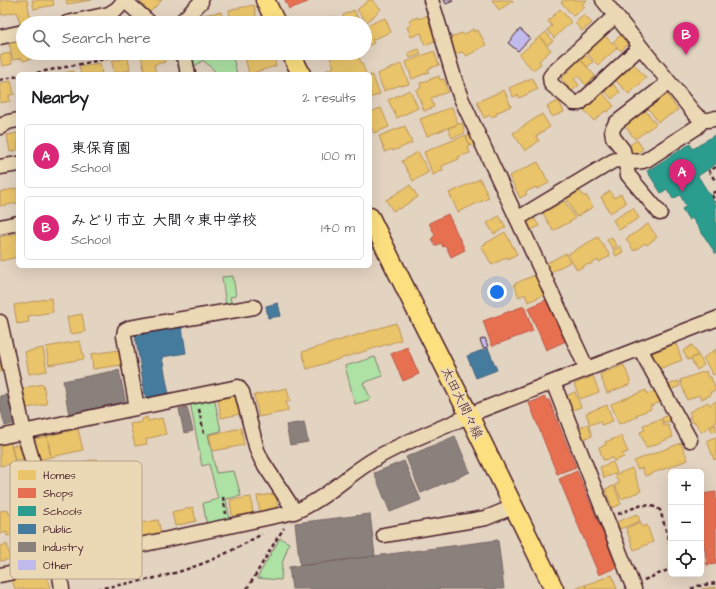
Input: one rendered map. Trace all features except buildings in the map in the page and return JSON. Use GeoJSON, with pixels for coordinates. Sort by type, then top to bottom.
{"type":"FeatureCollection","features":[{"type":"Feature","properties":{"kind":"main road"},"geometry":{"type":"LineString","coordinates":[[265,0],[273,16]]}},
{"type":"Feature","properties":{"kind":"main road"},"geometry":{"type":"LineString","coordinates":[[294,60],[300,72]]}},
{"type":"Feature","properties":{"kind":"main road","name":"太田大間々線"},"geometry":{"type":"LineString","coordinates":[[372,220],[554,589]]}},
{"type":"Feature","properties":{"kind":"street"},"geometry":{"type":"LineString","coordinates":[[100,16],[109,14],[117,9],[125,0],[142,16]]}},
{"type":"Feature","properties":{"kind":"street"},"geometry":{"type":"LineString","coordinates":[[431,0],[442,31],[452,71],[461,98],[587,369]]}},
{"type":"Feature","properties":{"kind":"street"},"geometry":{"type":"LineString","coordinates":[[603,0],[694,113],[710,119]]}},
{"type":"Feature","properties":{"kind":"street"},"geometry":{"type":"LineString","coordinates":[[187,16],[201,2]]}},
{"type":"Feature","properties":{"kind":"street"},"geometry":{"type":"LineString","coordinates":[[615,16],[552,73],[550,77],[551,84],[574,103],[580,103],[640,47]]}},
{"type":"Feature","properties":{"kind":"street"},"geometry":{"type":"LineString","coordinates":[[0,37],[16,34]]}},
{"type":"Feature","properties":{"kind":"street"},"geometry":{"type":"LineString","coordinates":[[185,60],[188,72]]}},
{"type":"Feature","properties":{"kind":"street"},"geometry":{"type":"LineString","coordinates":[[660,213],[628,175],[623,150],[612,134],[613,127],[669,82]]}},
{"type":"Feature","properties":{"kind":"street"},"geometry":{"type":"LineString","coordinates":[[517,219],[613,161],[625,160],[642,162],[710,119]]}},
{"type":"Feature","properties":{"kind":"street"},"geometry":{"type":"LineString","coordinates":[[0,127],[8,122],[16,120]]}},
{"type":"Feature","properties":{"kind":"street"},"geometry":{"type":"LineString","coordinates":[[1,164],[16,164]]}},
{"type":"Feature","properties":{"kind":"street"},"geometry":{"type":"LineString","coordinates":[[0,227],[16,223]]}},
{"type":"Feature","properties":{"kind":"street"},"geometry":{"type":"LineString","coordinates":[[137,408],[124,336],[125,330],[129,328],[254,307]]}},
{"type":"Feature","properties":{"kind":"street"},"geometry":{"type":"LineString","coordinates":[[142,544],[294,512],[314,501],[356,470],[409,441],[481,410],[716,319]]}},
{"type":"Feature","properties":{"kind":"street"},"geometry":{"type":"LineString","coordinates":[[0,322],[24,432],[33,461]]}},
{"type":"Feature","properties":{"kind":"street"},"geometry":{"type":"LineString","coordinates":[[641,348],[690,440]]}},
{"type":"Feature","properties":{"kind":"street"},"geometry":{"type":"LineString","coordinates":[[552,382],[634,589]]}},
{"type":"Feature","properties":{"kind":"street"},"geometry":{"type":"LineString","coordinates":[[0,438],[235,387],[241,389],[257,450],[262,461],[294,512]]}},
{"type":"Feature","properties":{"kind":"street"},"geometry":{"type":"LineString","coordinates":[[384,535],[486,518],[513,507]]}},
{"type":"Feature","properties":{"kind":"street"},"geometry":{"type":"LineString","coordinates":[[0,575],[10,573]]}},
{"type":"Feature","properties":{"kind":"street"},"geometry":{"type":"LineString","coordinates":[[61,579],[62,589]]}},
{"type":"Feature","properties":{"kind":"path"},"geometry":{"type":"LineString","coordinates":[[40,72],[101,60]]}},
{"type":"Feature","properties":{"kind":"path"},"geometry":{"type":"LineString","coordinates":[[0,80],[16,76]]}},
{"type":"Feature","properties":{"kind":"path"},"geometry":{"type":"LineString","coordinates":[[716,167],[709,171],[716,182]]}},
{"type":"Feature","properties":{"kind":"path"},"geometry":{"type":"LineString","coordinates":[[716,191],[711,194],[716,202]]}},
{"type":"Feature","properties":{"kind":"path"},"geometry":{"type":"LineString","coordinates":[[196,395],[204,434]]}},
{"type":"Feature","properties":{"kind":"path"},"geometry":{"type":"LineString","coordinates":[[605,515],[611,516],[647,504],[654,506],[660,510],[669,541]]}},
{"type":"Feature","properties":{"kind":"path"},"geometry":{"type":"LineString","coordinates":[[247,589],[278,537],[293,517],[294,512]]}},
{"type":"Feature","properties":{"kind":"path"},"geometry":{"type":"LineString","coordinates":[[97,589],[189,569],[210,561],[264,533]]}},
{"type":"Feature","properties":{"kind":"path"},"geometry":{"type":"LineString","coordinates":[[646,579],[668,570]]}},
{"type":"Feature","properties":{"kind":"path"},"geometry":{"type":"LineString","coordinates":[[691,589],[698,586],[716,583]]}},
{"type":"Feature","properties":{"kind":"green space"},"geometry":{"type":"Polygon","coordinates":[[[192,60],[203,60],[194,67],[192,60]]]}},
{"type":"Feature","properties":{"kind":"green space"},"geometry":{"type":"Polygon","coordinates":[[[203,60],[234,60],[237,72],[216,72],[203,60]]]}},
{"type":"Feature","properties":{"kind":"green space"},"geometry":{"type":"Polygon","coordinates":[[[233,276],[236,296],[230,297],[232,306],[226,306],[222,277],[233,276]]]}},
{"type":"Feature","properties":{"kind":"green space"},"geometry":{"type":"Polygon","coordinates":[[[375,357],[383,376],[363,383],[371,399],[355,404],[345,366],[375,357]]]}},
{"type":"Feature","properties":{"kind":"green space"},"geometry":{"type":"Polygon","coordinates":[[[214,397],[221,431],[208,434],[216,473],[234,471],[241,496],[226,499],[230,521],[207,526],[203,503],[218,499],[209,464],[202,466],[190,402],[214,397]]]}},
{"type":"Feature","properties":{"kind":"green space"},"geometry":{"type":"Polygon","coordinates":[[[280,538],[289,543],[282,564],[281,580],[257,578],[280,538]]]}},
{"type":"Feature","properties":{"kind":"place","name":"みどり市立 大間々東中学校"},"geometry":{"type":"Point","coordinates":[686,55]}},
{"type":"Feature","properties":{"kind":"place","name":"東保育園"},"geometry":{"type":"Point","coordinates":[682,192]}}]}
